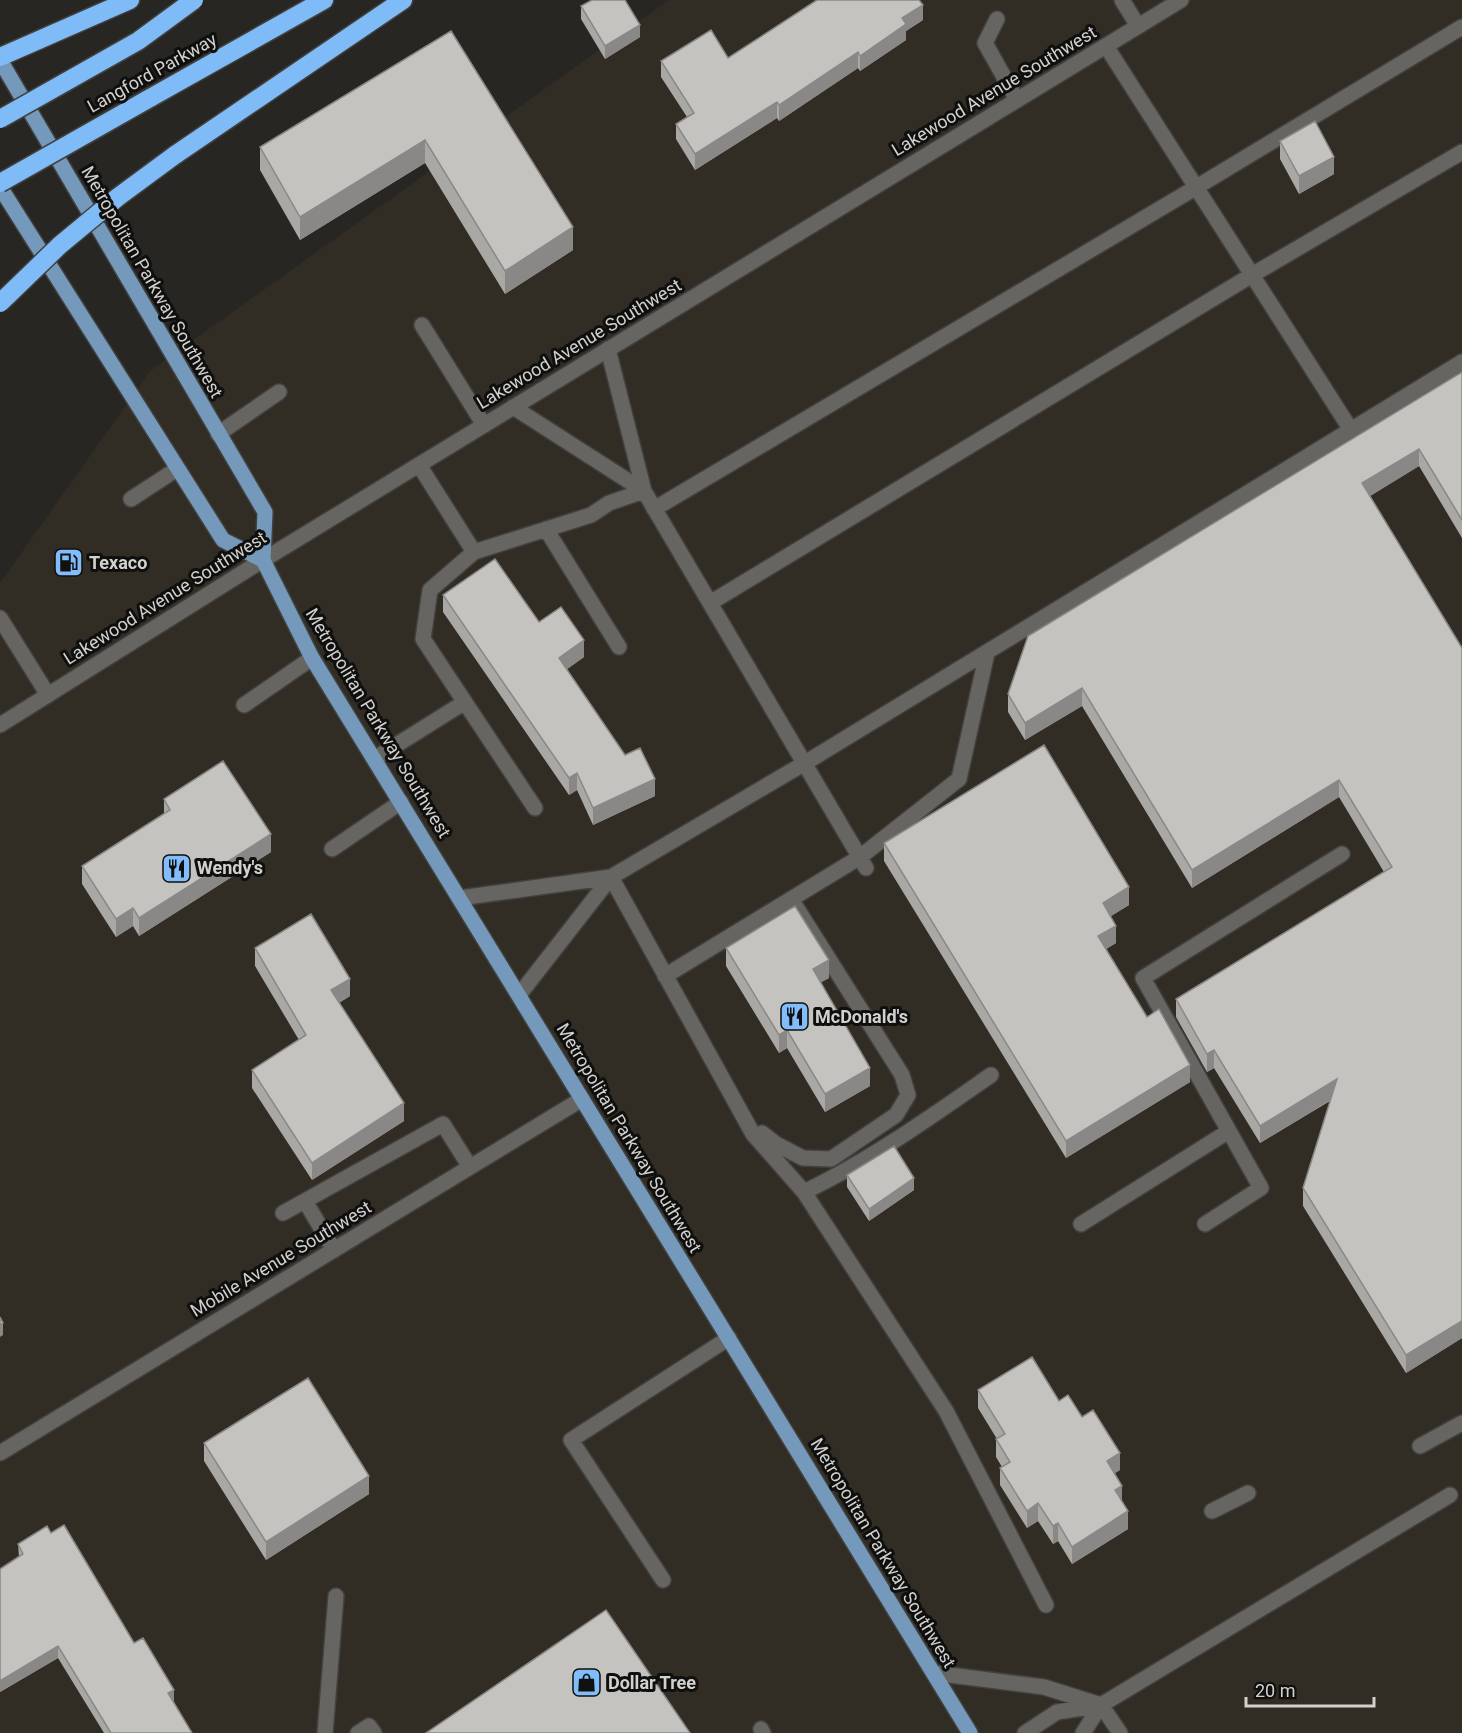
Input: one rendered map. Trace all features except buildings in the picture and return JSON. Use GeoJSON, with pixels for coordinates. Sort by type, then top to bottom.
{"type":"FeatureCollection","features":[{"type":"Feature","properties":{"kind":"highway"},"geometry":{"type":"LineString","coordinates":[[0,58],[130,0]]}},
{"type":"Feature","properties":{"kind":"highway","name":"Langford Parkway"},"geometry":{"type":"LineString","coordinates":[[0,119],[138,41],[194,0]]}},
{"type":"Feature","properties":{"kind":"highway","name":"Langford Parkway"},"geometry":{"type":"LineString","coordinates":[[0,183],[324,0]]}},
{"type":"Feature","properties":{"kind":"highway"},"geometry":{"type":"LineString","coordinates":[[0,303],[60,244],[118,197],[175,155],[404,0]]}},
{"type":"Feature","properties":{"kind":"main road","name":"Metropolitan Parkway Southwest"},"geometry":{"type":"LineString","coordinates":[[0,58],[265,512],[263,560],[312,658],[970,1733]]}},
{"type":"Feature","properties":{"kind":"main road"},"geometry":{"type":"LineString","coordinates":[[0,187],[223,540],[263,560]]}},
{"type":"Feature","properties":{"kind":"street"},"geometry":{"type":"LineString","coordinates":[[1122,0],[1138,26]]}},
{"type":"Feature","properties":{"kind":"street","name":"Lakewood Avenue Southwest"},"geometry":{"type":"LineString","coordinates":[[0,725],[263,560],[1177,1]]}},
{"type":"Feature","properties":{"kind":"street"},"geometry":{"type":"LineString","coordinates":[[997,19],[985,43],[1017,100]]}},
{"type":"Feature","properties":{"kind":"street"},"geometry":{"type":"LineString","coordinates":[[654,509],[1462,27]]}},
{"type":"Feature","properties":{"kind":"street"},"geometry":{"type":"LineString","coordinates":[[1106,46],[1351,430]]}},
{"type":"Feature","properties":{"kind":"street"},"geometry":{"type":"LineString","coordinates":[[710,603],[1252,275],[1462,152]]}},
{"type":"Feature","properties":{"kind":"street"},"geometry":{"type":"LineString","coordinates":[[422,325],[484,425]]}},
{"type":"Feature","properties":{"kind":"street"},"geometry":{"type":"LineString","coordinates":[[608,349],[644,491],[863,863]]}},
{"type":"Feature","properties":{"kind":"street"},"geometry":{"type":"LineString","coordinates":[[519,995],[611,877],[987,653],[1462,362]]}},
{"type":"Feature","properties":{"kind":"street"},"geometry":{"type":"LineString","coordinates":[[218,434],[279,392]]}},
{"type":"Feature","properties":{"kind":"street"},"geometry":{"type":"LineString","coordinates":[[513,407],[644,491]]}},
{"type":"Feature","properties":{"kind":"street"},"geometry":{"type":"LineString","coordinates":[[419,465],[474,552]]}},
{"type":"Feature","properties":{"kind":"street"},"geometry":{"type":"LineString","coordinates":[[131,500],[177,469]]}},
{"type":"Feature","properties":{"kind":"street"},"geometry":{"type":"LineString","coordinates":[[535,807],[423,639],[430,590],[474,552],[591,515],[609,502],[644,491]]}},
{"type":"Feature","properties":{"kind":"street"},"geometry":{"type":"LineString","coordinates":[[546,529],[619,647]]}},
{"type":"Feature","properties":{"kind":"street"},"geometry":{"type":"LineString","coordinates":[[0,618],[48,694]]}},
{"type":"Feature","properties":{"kind":"street"},"geometry":{"type":"LineString","coordinates":[[665,976],[791,899],[863,863],[959,779],[987,653]]}},
{"type":"Feature","properties":{"kind":"street"},"geometry":{"type":"LineString","coordinates":[[244,705],[312,658]]}},
{"type":"Feature","properties":{"kind":"street"},"geometry":{"type":"LineString","coordinates":[[374,759],[465,702]]}},
{"type":"Feature","properties":{"kind":"street"},"geometry":{"type":"LineString","coordinates":[[332,849],[401,802]]}},
{"type":"Feature","properties":{"kind":"street"},"geometry":{"type":"LineString","coordinates":[[1204,1224],[1262,1188],[1143,978],[1342,854]]}},
{"type":"Feature","properties":{"kind":"street"},"geometry":{"type":"LineString","coordinates":[[460,898],[611,877]]}},
{"type":"Feature","properties":{"kind":"street"},"geometry":{"type":"LineString","coordinates":[[611,877],[753,1134],[804,1192],[946,1411],[1046,1605]]}},
{"type":"Feature","properties":{"kind":"street"},"geometry":{"type":"LineString","coordinates":[[744,1117],[776,1144],[803,1158],[831,1159],[896,1115],[908,1095],[902,1075],[791,899]]}},
{"type":"Feature","properties":{"kind":"street"},"geometry":{"type":"LineString","coordinates":[[804,1192],[827,1182],[921,1123],[991,1075]]}},
{"type":"Feature","properties":{"kind":"street","name":"Mobile Avenue Southwest"},"geometry":{"type":"LineString","coordinates":[[0,1453],[582,1099]]}},
{"type":"Feature","properties":{"kind":"street"},"geometry":{"type":"LineString","coordinates":[[284,1213],[443,1124],[470,1167]]}},
{"type":"Feature","properties":{"kind":"street"},"geometry":{"type":"LineString","coordinates":[[1081,1224],[1229,1131]]}},
{"type":"Feature","properties":{"kind":"street"},"geometry":{"type":"LineString","coordinates":[[305,1201],[334,1250]]}},
{"type":"Feature","properties":{"kind":"street"},"geometry":{"type":"LineString","coordinates":[[663,1580],[571,1440],[729,1338]]}},
{"type":"Feature","properties":{"kind":"street"},"geometry":{"type":"LineString","coordinates":[[1420,1446],[1462,1423]]}},
{"type":"Feature","properties":{"kind":"street"},"geometry":{"type":"LineString","coordinates":[[1212,1511],[1248,1493]]}},
{"type":"Feature","properties":{"kind":"street"},"geometry":{"type":"LineString","coordinates":[[1025,1733],[1057,1712],[1101,1705],[1450,1495]]}},
{"type":"Feature","properties":{"kind":"street"},"geometry":{"type":"LineString","coordinates":[[325,1733],[336,1596]]}},
{"type":"Feature","properties":{"kind":"street"},"geometry":{"type":"LineString","coordinates":[[934,1673],[1044,1687],[1101,1705],[1120,1733]]}},
{"type":"Feature","properties":{"kind":"street"},"geometry":{"type":"LineString","coordinates":[[1083,1733],[1101,1705]]}},
{"type":"Feature","properties":{"kind":"street"},"geometry":{"type":"LineString","coordinates":[[358,1733],[369,1726],[374,1733]]}},
{"type":"Feature","properties":{"kind":"shaded area"},"geometry":{"type":"Polygon","coordinates":[[[669,0],[1462,0],[1462,1733],[0,1733],[0,583],[150,371],[669,0]]]}},
{"type":"Feature","properties":{"kind":"place","name":"Texaco"},"geometry":{"type":"Point","coordinates":[68,563]}},
{"type":"Feature","properties":{"kind":"place","name":"Wendy's"},"geometry":{"type":"Point","coordinates":[176,868]}},
{"type":"Feature","properties":{"kind":"place","name":"McDonald's"},"geometry":{"type":"Point","coordinates":[794,1017]}},
{"type":"Feature","properties":{"kind":"place","name":"Dollar Tree"},"geometry":{"type":"Point","coordinates":[587,1683]}}]}
